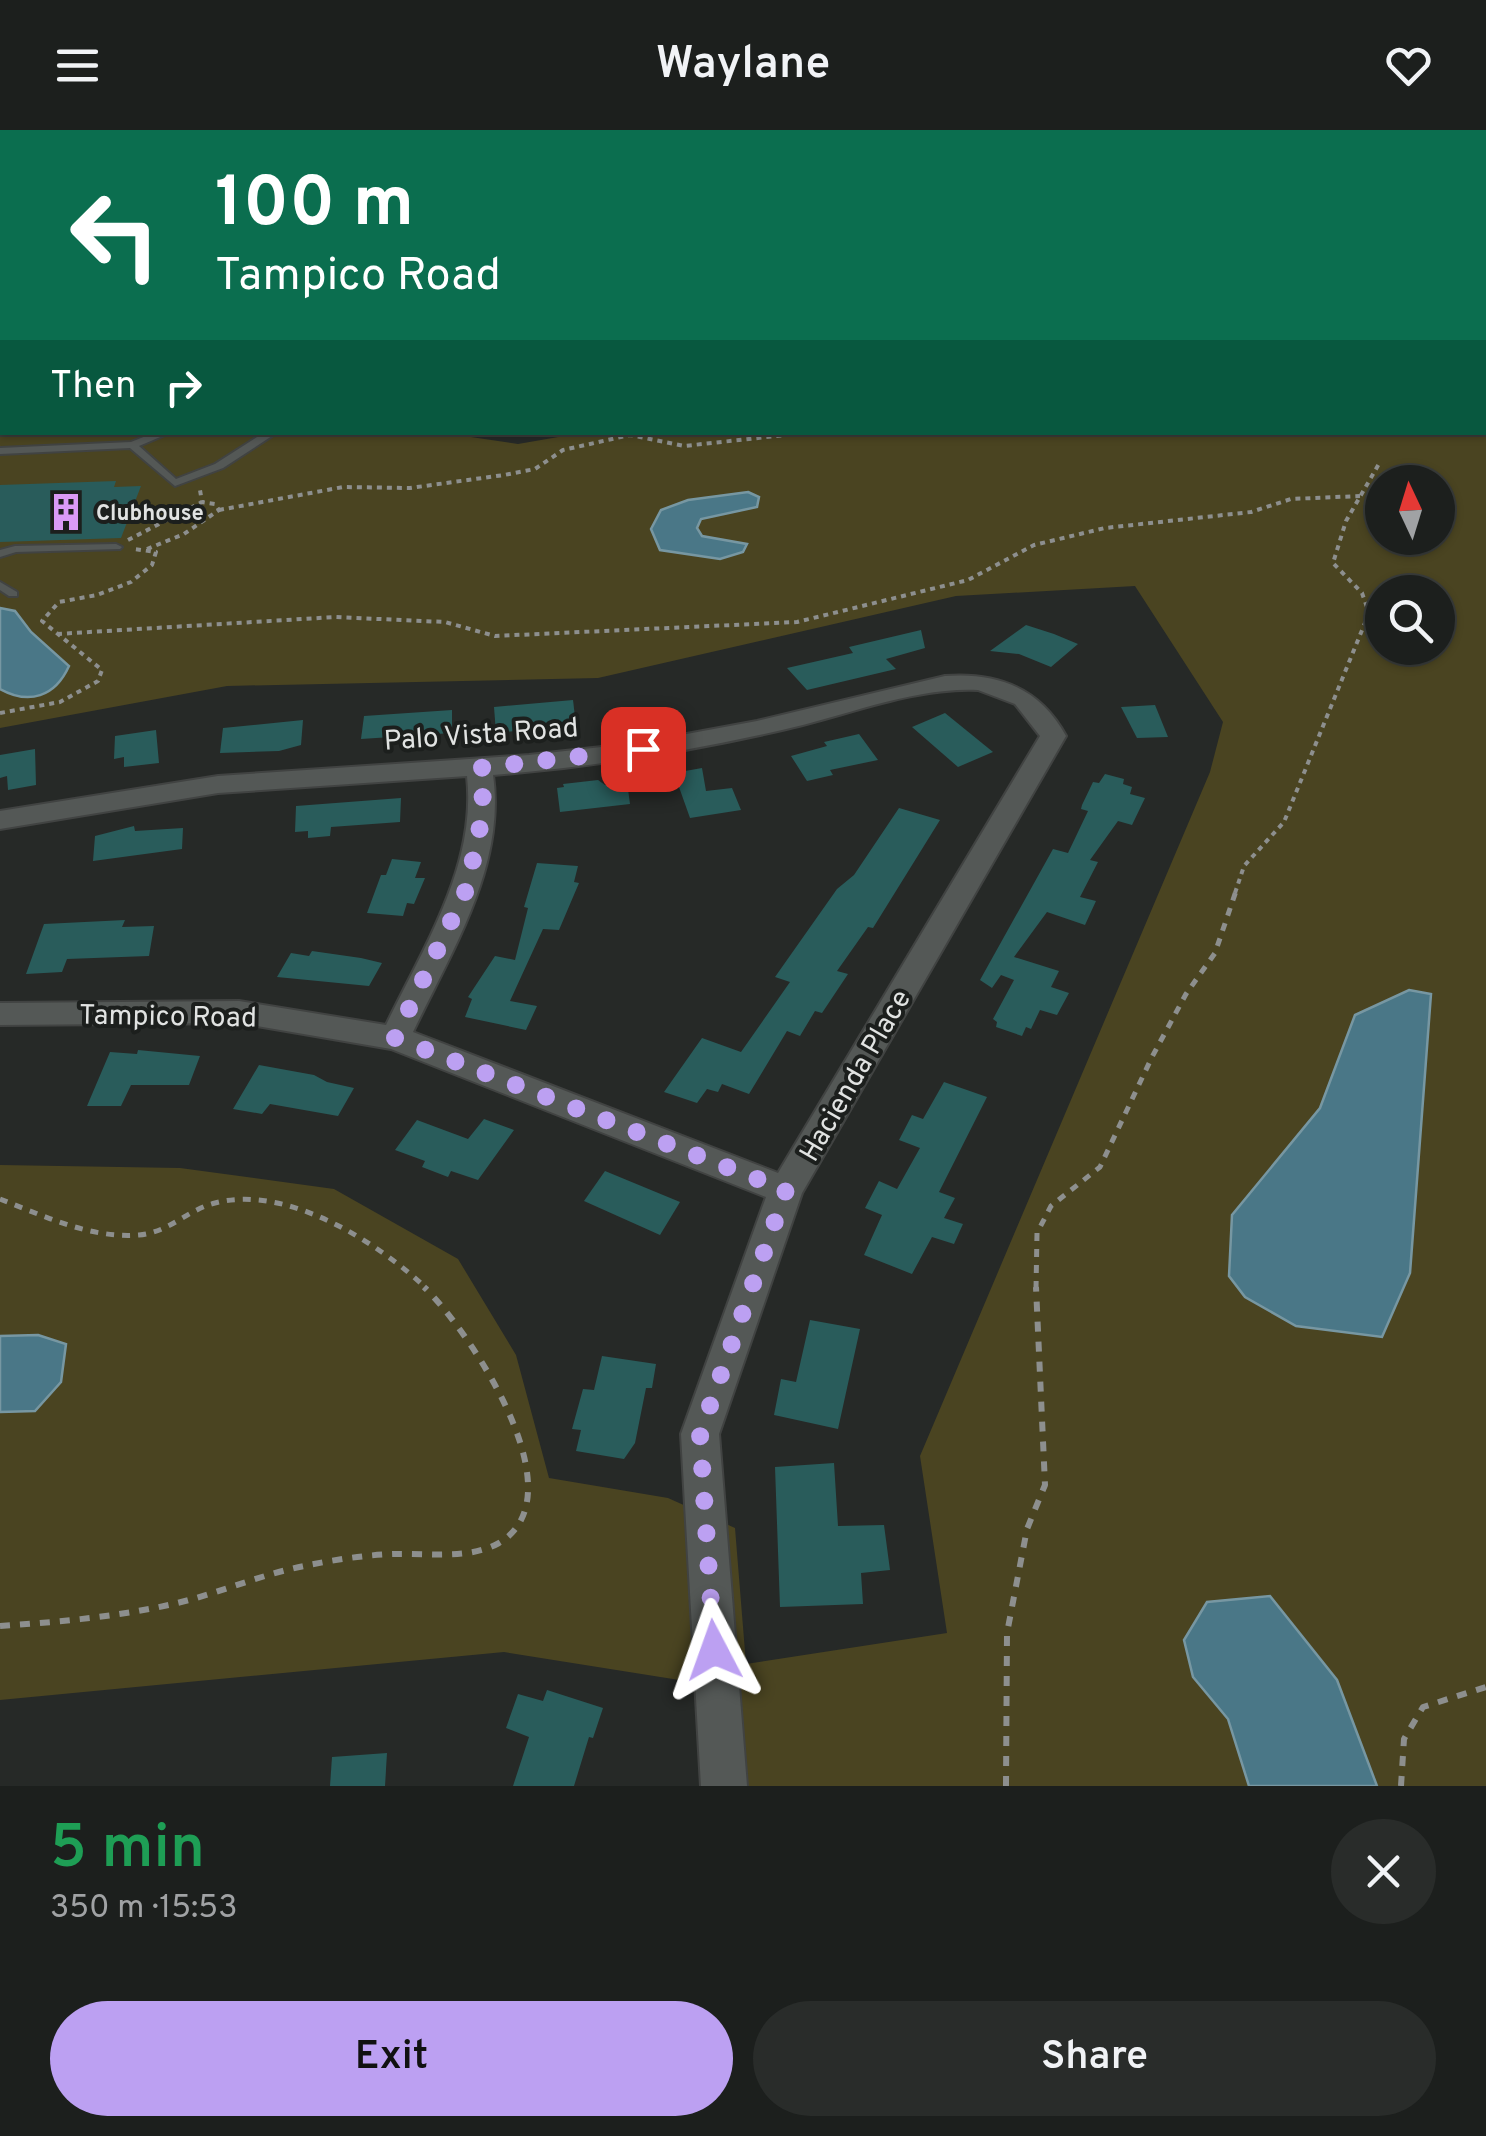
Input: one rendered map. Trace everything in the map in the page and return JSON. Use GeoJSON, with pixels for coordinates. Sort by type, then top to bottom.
{"type":"FeatureCollection","features":[{"type":"Feature","properties":{"kind":"street","name":"Palo Vista Road"},"geometry":{"type":"LineString","coordinates":[[0,820],[84,802],[288,778],[479,768],[610,755],[773,726],[948,684],[979,683],[1021,695]]}},
{"type":"Feature","properties":{"kind":"street","name":"Hacienda Place"},"geometry":{"type":"LineString","coordinates":[[724,1786],[700,1434],[786,1190],[1053,736],[1042,712],[1021,695]]}},
{"type":"Feature","properties":{"kind":"street"},"geometry":{"type":"LineString","coordinates":[[395,1038],[467,888],[484,808],[479,768]]}},
{"type":"Feature","properties":{"kind":"street","name":"Tampico Road"},"geometry":{"type":"LineString","coordinates":[[0,1014],[239,1012],[395,1038],[786,1190]]}},
{"type":"Feature","properties":{"kind":"lane"},"geometry":{"type":"LineString","coordinates":[[27,450],[34,435]]}},
{"type":"Feature","properties":{"kind":"lane"},"geometry":{"type":"LineString","coordinates":[[82,448],[87,435]]}},
{"type":"Feature","properties":{"kind":"lane"},"geometry":{"type":"LineString","coordinates":[[0,452],[82,448],[140,439],[176,483],[219,466],[270,435]]}},
{"type":"Feature","properties":{"kind":"lane"},"geometry":{"type":"LineString","coordinates":[[0,554],[15,549],[116,547]]}},
{"type":"Feature","properties":{"kind":"lane"},"geometry":{"type":"LineString","coordinates":[[0,584],[13,594]]}},
{"type":"Feature","properties":{"kind":"path"},"geometry":{"type":"LineString","coordinates":[[170,130],[225,130]]}},
{"type":"Feature","properties":{"kind":"path"},"geometry":{"type":"LineString","coordinates":[[144,550],[184,534],[219,510],[344,487],[410,488],[535,470],[562,450],[630,435],[684,446],[785,435]]}},
{"type":"Feature","properties":{"kind":"path"},"geometry":{"type":"LineString","coordinates":[[1006,1786],[1006,1633],[1027,1529],[1045,1485],[1035,1310],[1037,1233],[1051,1206],[1100,1166],[1152,1057],[1215,953],[1244,866],[1284,822],[1304,778],[1369,612],[1362,592],[1334,563],[1346,522],[1380,462]]}},
{"type":"Feature","properties":{"kind":"path"},"geometry":{"type":"LineString","coordinates":[[200,490],[202,502]]}},
{"type":"Feature","properties":{"kind":"path"},"geometry":{"type":"LineString","coordinates":[[57,634],[335,617],[445,622],[495,636],[797,622],[968,580],[1034,545],[1105,528],[1251,512],[1269,502],[1304,495],[1360,496]]}},
{"type":"Feature","properties":{"kind":"path"},"geometry":{"type":"LineString","coordinates":[[116,547],[202,502],[215,504],[219,510]]}},
{"type":"Feature","properties":{"kind":"path"},"geometry":{"type":"LineString","coordinates":[[0,713],[60,702],[98,682],[102,670],[42,621],[59,602],[98,595],[131,582],[152,564],[156,552],[116,547]]}},
{"type":"Feature","properties":{"kind":"path"},"geometry":{"type":"LineString","coordinates":[[0,1199],[64,1225],[114,1235],[161,1231],[212,1204],[240,1200],[276,1204],[340,1227],[403,1267],[440,1301],[482,1359],[509,1415],[528,1475],[526,1512],[501,1542],[454,1554],[381,1555],[288,1569],[174,1604],[86,1620],[0,1626]]}},
{"type":"Feature","properties":{"kind":"path"},"geometry":{"type":"LineString","coordinates":[[1401,1786],[1404,1740],[1424,1707],[1486,1687]]}},
{"type":"Feature","properties":{"kind":"shaded area"},"geometry":{"type":"Polygon","coordinates":[[[0,435],[457,435],[518,444],[570,435],[1486,435],[1486,1786],[735,1786],[717,1686],[504,1652],[0,1700],[0,1165],[180,1168],[334,1189],[458,1259],[516,1355],[549,1478],[668,1498],[735,1528],[746,1664],[947,1633],[920,1456],[1210,772],[1223,722],[1135,586],[956,596],[598,678],[227,686],[0,728],[0,435]]]}},
{"type":"Feature","properties":{"kind":"water"},"geometry":{"type":"Polygon","coordinates":[[[748,492],[759,497],[757,507],[701,519],[697,528],[702,536],[747,544],[743,552],[720,559],[660,550],[651,529],[661,510],[688,500],[748,492]]]}},
{"type":"Feature","properties":{"kind":"water"},"geometry":{"type":"Polygon","coordinates":[[[0,608],[15,611],[31,632],[69,666],[49,691],[21,697],[0,689],[0,608]]]}},
{"type":"Feature","properties":{"kind":"water"},"geometry":{"type":"Polygon","coordinates":[[[1409,990],[1431,994],[1410,1273],[1382,1337],[1296,1326],[1245,1297],[1229,1276],[1232,1215],[1320,1108],[1355,1015],[1409,990]]]}},
{"type":"Feature","properties":{"kind":"water"},"geometry":{"type":"Polygon","coordinates":[[[38,1335],[66,1344],[61,1382],[35,1411],[0,1412],[0,1336],[38,1335]]]}},
{"type":"Feature","properties":{"kind":"water"},"geometry":{"type":"Polygon","coordinates":[[[1270,1596],[1337,1680],[1377,1786],[1249,1786],[1228,1719],[1193,1677],[1184,1640],[1207,1602],[1270,1596]]]}},
{"type":"Feature","properties":{"kind":"building","name":"Clubhouse"},"geometry":{"type":"Polygon","coordinates":[[[116,481],[114,487],[141,486],[121,538],[0,542],[0,485],[116,481]]]}},
{"type":"Feature","properties":{"kind":"building"},"geometry":{"type":"Polygon","coordinates":[[[1026,625],[1078,644],[1051,667],[1019,654],[990,651],[1026,625]]]}},
{"type":"Feature","properties":{"kind":"building"},"geometry":{"type":"Polygon","coordinates":[[[921,630],[925,648],[886,659],[896,669],[807,690],[787,668],[853,653],[849,647],[921,630]]]}},
{"type":"Feature","properties":{"kind":"building"},"geometry":{"type":"Polygon","coordinates":[[[573,700],[576,725],[496,733],[494,707],[573,700]]]}},
{"type":"Feature","properties":{"kind":"building"},"geometry":{"type":"Polygon","coordinates":[[[1155,705],[1168,737],[1137,738],[1121,707],[1155,705]]]}},
{"type":"Feature","properties":{"kind":"building"},"geometry":{"type":"Polygon","coordinates":[[[452,710],[452,733],[361,739],[364,716],[452,710]]]}},
{"type":"Feature","properties":{"kind":"building"},"geometry":{"type":"Polygon","coordinates":[[[945,713],[993,752],[958,767],[912,727],[945,713]]]}},
{"type":"Feature","properties":{"kind":"building"},"geometry":{"type":"Polygon","coordinates":[[[303,720],[301,745],[279,751],[220,753],[223,728],[303,720]]]}},
{"type":"Feature","properties":{"kind":"building"},"geometry":{"type":"Polygon","coordinates":[[[156,730],[159,763],[124,767],[124,757],[114,759],[115,736],[156,730]]]}},
{"type":"Feature","properties":{"kind":"building"},"geometry":{"type":"Polygon","coordinates":[[[859,734],[878,760],[830,770],[833,775],[807,781],[791,756],[827,746],[824,742],[859,734]]]}},
{"type":"Feature","properties":{"kind":"building"},"geometry":{"type":"Polygon","coordinates":[[[35,749],[36,785],[8,790],[7,776],[0,778],[0,755],[35,749]]]}},
{"type":"Feature","properties":{"kind":"building"},"geometry":{"type":"Polygon","coordinates":[[[702,768],[706,791],[732,788],[741,810],[690,818],[674,773],[702,768]]]}},
{"type":"Feature","properties":{"kind":"building"},"geometry":{"type":"Polygon","coordinates":[[[1105,774],[1124,779],[1123,784],[1132,787],[1130,794],[1145,798],[1132,825],[1118,821],[1090,860],[1098,862],[1080,897],[1096,901],[1085,925],[1047,912],[1014,957],[1059,971],[1051,987],[1069,993],[1057,1015],[1040,1010],[1031,1029],[1026,1027],[1022,1036],[996,1027],[993,1019],[1014,980],[1001,975],[992,988],[980,980],[1053,849],[1068,853],[1088,811],[1081,809],[1082,805],[1093,782],[1099,783],[1105,774]]]}},
{"type":"Feature","properties":{"kind":"building"},"geometry":{"type":"Polygon","coordinates":[[[598,780],[605,785],[627,782],[630,804],[560,812],[557,788],[598,780]]]}},
{"type":"Feature","properties":{"kind":"building"},"geometry":{"type":"Polygon","coordinates":[[[401,798],[400,822],[331,827],[330,836],[308,838],[308,831],[295,832],[296,806],[401,798]]]}},
{"type":"Feature","properties":{"kind":"building"},"geometry":{"type":"Polygon","coordinates":[[[899,808],[940,820],[873,928],[868,927],[837,971],[848,974],[822,1013],[815,1011],[800,1036],[787,1031],[749,1094],[722,1084],[718,1092],[707,1089],[697,1103],[664,1092],[702,1038],[741,1052],[790,982],[775,977],[837,889],[854,875],[899,808]]]}},
{"type":"Feature","properties":{"kind":"building"},"geometry":{"type":"Polygon","coordinates":[[[134,826],[135,831],[183,828],[182,849],[93,861],[95,836],[134,826]]]}},
{"type":"Feature","properties":{"kind":"building"},"geometry":{"type":"Polygon","coordinates":[[[392,859],[421,862],[415,878],[425,878],[414,904],[407,903],[403,916],[367,913],[381,875],[386,875],[392,859]]]}},
{"type":"Feature","properties":{"kind":"building"},"geometry":{"type":"Polygon","coordinates":[[[537,863],[578,866],[574,882],[579,883],[559,930],[543,929],[510,1001],[537,1006],[526,1030],[465,1017],[472,999],[468,997],[495,956],[515,960],[537,863]]]}},
{"type":"Feature","properties":{"kind":"building"},"geometry":{"type":"Polygon","coordinates":[[[125,920],[122,927],[154,926],[149,956],[67,959],[62,972],[26,974],[44,924],[125,920]]]}},
{"type":"Feature","properties":{"kind":"building"},"geometry":{"type":"Polygon","coordinates":[[[312,951],[382,963],[369,986],[277,977],[291,953],[309,956],[312,951]]]}},
{"type":"Feature","properties":{"kind":"building"},"geometry":{"type":"Polygon","coordinates":[[[138,1050],[200,1056],[189,1085],[131,1085],[121,1106],[87,1106],[110,1052],[137,1054],[138,1050]]]}},
{"type":"Feature","properties":{"kind":"building"},"geometry":{"type":"Polygon","coordinates":[[[259,1065],[314,1075],[354,1088],[338,1116],[270,1104],[262,1114],[233,1109],[259,1065]]]}},
{"type":"Feature","properties":{"kind":"building"},"geometry":{"type":"Polygon","coordinates":[[[944,1082],[987,1097],[939,1192],[955,1198],[944,1218],[963,1224],[954,1244],[932,1237],[912,1274],[864,1255],[882,1215],[865,1208],[879,1181],[897,1189],[920,1148],[899,1140],[912,1115],[923,1119],[944,1082]]]}},
{"type":"Feature","properties":{"kind":"building"},"geometry":{"type":"Polygon","coordinates":[[[484,1119],[514,1130],[478,1180],[451,1171],[448,1177],[422,1167],[425,1161],[395,1150],[417,1120],[468,1139],[484,1119]]]}},
{"type":"Feature","properties":{"kind":"building"},"geometry":{"type":"Polygon","coordinates":[[[605,1171],[680,1202],[660,1235],[584,1201],[605,1171]]]}},
{"type":"Feature","properties":{"kind":"building"},"geometry":{"type":"Polygon","coordinates":[[[810,1320],[860,1329],[838,1429],[774,1415],[781,1379],[796,1382],[810,1320]]]}},
{"type":"Feature","properties":{"kind":"building"},"geometry":{"type":"Polygon","coordinates":[[[602,1356],[656,1364],[652,1388],[646,1388],[635,1443],[624,1459],[576,1451],[581,1430],[572,1429],[583,1389],[594,1390],[602,1356]]]}},
{"type":"Feature","properties":{"kind":"building"},"geometry":{"type":"Polygon","coordinates":[[[834,1463],[838,1526],[884,1525],[890,1570],[861,1573],[863,1604],[780,1607],[775,1467],[834,1463]]]}},
{"type":"Feature","properties":{"kind":"building"},"geometry":{"type":"Polygon","coordinates":[[[547,1690],[603,1708],[593,1738],[589,1737],[574,1786],[513,1786],[529,1737],[506,1728],[518,1694],[543,1701],[547,1690]]]}},
{"type":"Feature","properties":{"kind":"building"},"geometry":{"type":"Polygon","coordinates":[[[387,1753],[385,1786],[330,1786],[332,1757],[387,1753]]]}},
{"type":"Feature","properties":{"kind":"place","name":"Clubhouse"},"geometry":{"type":"Point","coordinates":[66,512]}},
{"type":"Feature","properties":{"kind":"route"},"geometry":{"type":"LineString","coordinates":[[643,749],[479,768],[484,808],[467,888],[395,1038],[786,1190],[700,1434],[714,1650]]}}]}
